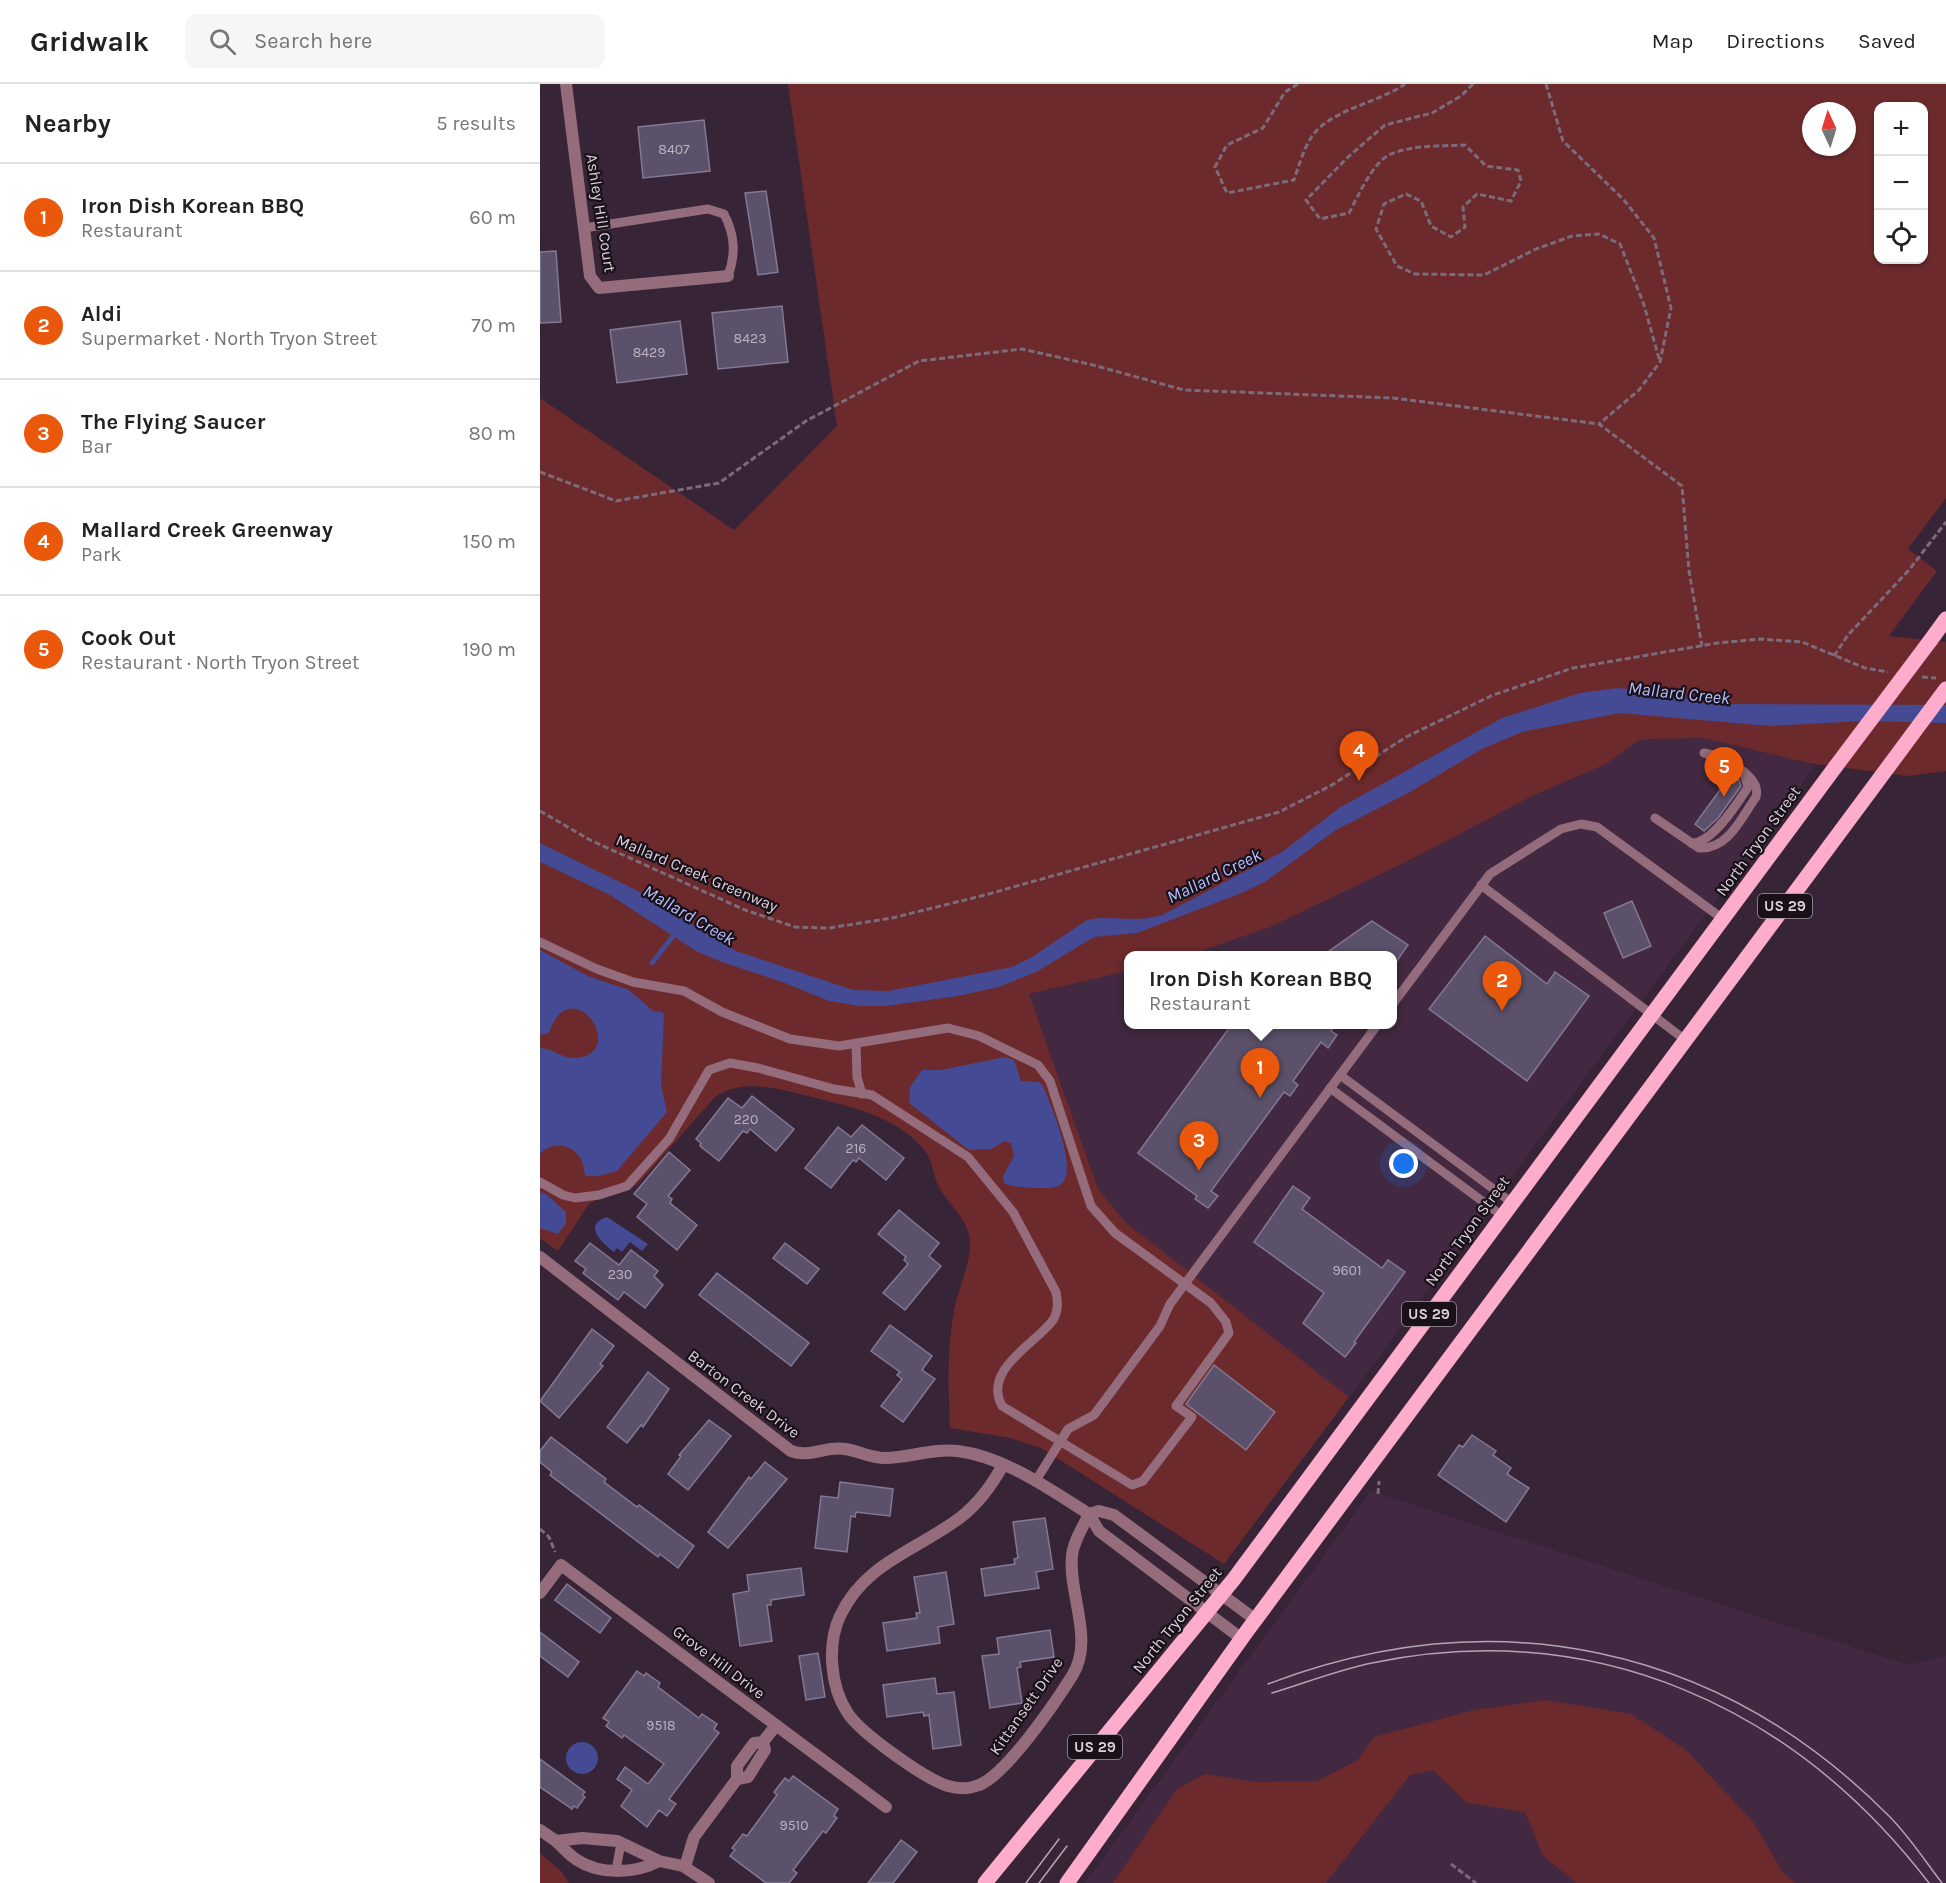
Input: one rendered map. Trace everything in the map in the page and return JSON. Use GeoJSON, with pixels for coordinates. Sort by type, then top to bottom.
{"type":"FeatureCollection","features":[{"type":"Feature","properties":{"kind":"main road","name":"North Tryon Street"},"geometry":{"type":"LineString","coordinates":[[985,1883],[1222,1595],[1501,1215],[1946,619]]}},
{"type":"Feature","properties":{"kind":"main road","name":"US 29"},"geometry":{"type":"LineString","coordinates":[[1067,1883],[1242,1639],[1684,1039],[1946,689]]}},
{"type":"Feature","properties":{"kind":"street","name":"Ashley Hill Court"},"geometry":{"type":"LineString","coordinates":[[566,84],[590,276],[599,288],[728,276]]}},
{"type":"Feature","properties":{"kind":"street","name":"Barton Creek Drive"},"geometry":{"type":"LineString","coordinates":[[540,1257],[791,1451],[804,1454],[846,1449],[869,1457],[888,1458],[956,1450],[978,1455],[1003,1465],[1089,1514],[1099,1531],[1242,1639]]}},
{"type":"Feature","properties":{"kind":"street","name":"Kittansett Drive"},"geometry":{"type":"LineString","coordinates":[[1003,1465],[983,1496],[960,1517],[902,1552],[874,1574],[847,1604],[835,1629],[832,1643],[834,1672],[845,1710],[859,1727],[932,1779],[950,1787],[968,1789],[994,1776],[1004,1767],[1073,1674],[1081,1635],[1072,1557],[1089,1514]]}},
{"type":"Feature","properties":{"kind":"street","name":"Barton Creek Drive"},"geometry":{"type":"LineString","coordinates":[[1089,1514],[1099,1511],[1114,1515],[1256,1620]]}},
{"type":"Feature","properties":{"kind":"street"},"geometry":{"type":"LineString","coordinates":[[540,1593],[561,1565]]}},
{"type":"Feature","properties":{"kind":"street","name":"Grove Hill Drive"},"geometry":{"type":"LineString","coordinates":[[561,1565],[886,1807]]}},
{"type":"Feature","properties":{"kind":"street"},"geometry":{"type":"LineString","coordinates":[[685,1867],[694,1838],[737,1779],[737,1766],[754,1743],[763,1742],[776,1725]]}},
{"type":"Feature","properties":{"kind":"street"},"geometry":{"type":"LineString","coordinates":[[540,1830],[579,1862],[616,1870],[641,1869],[659,1861]]}},
{"type":"Feature","properties":{"kind":"street"},"geometry":{"type":"LineString","coordinates":[[556,1841],[582,1838],[621,1843],[659,1861],[685,1867],[709,1883]]}},
{"type":"Feature","properties":{"kind":"lane"},"geometry":{"type":"LineString","coordinates":[[584,228],[708,209],[724,214],[732,229],[734,251],[728,276]]}},
{"type":"Feature","properties":{"kind":"lane"},"geometry":{"type":"LineString","coordinates":[[1655,818],[1688,842],[1706,848],[1717,846],[1729,836],[1757,793],[1755,784],[1741,771],[1719,758],[1704,753]]}},
{"type":"Feature","properties":{"kind":"lane"},"geometry":{"type":"LineString","coordinates":[[1688,842],[1699,843],[1707,838],[1746,790],[1748,781],[1741,771]]}},
{"type":"Feature","properties":{"kind":"lane"},"geometry":{"type":"LineString","coordinates":[[1397,998],[1481,885],[1498,867],[1571,825],[1590,824],[1723,919]]}},
{"type":"Feature","properties":{"kind":"lane"},"geometry":{"type":"LineString","coordinates":[[1481,885],[1651,1017],[1684,1039]]}},
{"type":"Feature","properties":{"kind":"lane"},"geometry":{"type":"LineString","coordinates":[[540,942],[597,969],[633,982],[684,991],[723,1012],[790,1039],[829,1046],[948,1028],[993,1042],[1042,1068],[1062,1115],[1080,1180],[1091,1206],[1114,1233],[1185,1283],[1222,1314],[1229,1333],[1176,1406],[1192,1417],[1146,1477],[1140,1483],[1128,1484],[1060,1440],[1005,1409],[997,1393],[999,1383],[1008,1366],[1022,1348],[1053,1320],[1057,1306],[1052,1284],[1019,1224],[972,1160],[877,1098],[758,1068],[730,1063],[718,1065],[706,1073],[669,1139],[627,1186],[598,1195],[575,1198],[563,1195],[540,1182]]}},
{"type":"Feature","properties":{"kind":"lane"},"geometry":{"type":"LineString","coordinates":[[1035,1482],[1060,1440],[1072,1426],[1094,1415],[1160,1326],[1170,1304],[1185,1283],[1374,1029]]}},
{"type":"Feature","properties":{"kind":"lane"},"geometry":{"type":"LineString","coordinates":[[856,1043],[857,1077],[862,1094]]}},
{"type":"Feature","properties":{"kind":"lane"},"geometry":{"type":"LineString","coordinates":[[1340,1075],[1511,1202]]}},
{"type":"Feature","properties":{"kind":"lane"},"geometry":{"type":"LineString","coordinates":[[1330,1088],[1501,1215]]}},
{"type":"Feature","properties":{"kind":"lane"},"geometry":{"type":"LineString","coordinates":[[616,1870],[621,1843]]}},
{"type":"Feature","properties":{"kind":"path"},"geometry":{"type":"LineString","coordinates":[[1298,84],[1285,92],[1263,128],[1227,145],[1215,167],[1227,193],[1294,180],[1307,146],[1318,129],[1345,113],[1405,84]]}},
{"type":"Feature","properties":{"kind":"path"},"geometry":{"type":"LineString","coordinates":[[1473,84],[1461,96],[1432,113],[1385,125],[1348,157],[1306,200],[1320,219],[1349,213],[1366,180],[1389,154],[1434,146],[1465,145],[1486,166],[1518,170],[1521,181],[1511,201],[1477,194],[1463,207],[1465,227],[1451,237],[1431,226],[1421,201],[1406,195],[1384,204],[1376,230],[1397,266],[1415,274],[1484,275],[1572,236],[1599,234],[1620,244],[1644,305],[1660,362]]}},
{"type":"Feature","properties":{"kind":"path"},"geometry":{"type":"LineString","coordinates":[[1546,84],[1563,141],[1624,200],[1654,238],[1671,309],[1660,362],[1639,390],[1599,424]]}},
{"type":"Feature","properties":{"kind":"path"},"geometry":{"type":"LineString","coordinates":[[540,472],[616,501],[719,483],[806,421],[919,361],[1022,349],[1093,365],[1184,390],[1393,398],[1599,424],[1682,486],[1689,571],[1702,646]]}},
{"type":"Feature","properties":{"kind":"path"},"geometry":{"type":"LineString","coordinates":[[1834,656],[1848,635],[1909,570],[1946,522]]}},
{"type":"Feature","properties":{"kind":"path","name":"Mallard Creek Greenway"},"geometry":{"type":"LineString","coordinates":[[540,811],[590,840],[745,910],[795,927],[837,927],[892,918],[985,895],[1279,812],[1332,785],[1406,737],[1520,684],[1573,668],[1748,640],[1793,641],[1865,668],[1896,673]]}},
{"type":"Feature","properties":{"kind":"path"},"geometry":{"type":"LineString","coordinates":[[1917,676],[1946,680]]}},
{"type":"Feature","properties":{"kind":"path"},"geometry":{"type":"LineString","coordinates":[[540,1529],[549,1538],[561,1565]]}},
{"type":"Feature","properties":{"kind":"path"},"geometry":{"type":"LineString","coordinates":[[1451,1864],[1476,1883]]}},
{"type":"Feature","properties":{"kind":"shaded area"},"geometry":{"type":"Polygon","coordinates":[[[788,84],[1946,84],[1946,498],[1908,549],[1937,571],[1889,636],[1946,642],[1946,771],[1908,776],[1808,763],[1703,738],[1638,741],[1606,764],[1532,796],[1406,862],[1270,927],[1201,951],[1124,951],[1124,972],[1029,994],[1098,1189],[1125,1222],[1349,1397],[1224,1564],[1041,1448],[1010,1438],[950,1428],[950,1339],[954,1310],[966,1271],[970,1239],[965,1223],[940,1189],[925,1151],[903,1131],[877,1116],[848,1106],[780,1089],[753,1086],[727,1091],[715,1097],[638,1184],[626,1191],[589,1204],[558,1251],[540,1238],[540,398],[734,530],[837,426],[788,84]]]}},
{"type":"Feature","properties":{"kind":"shaded area"},"geometry":{"type":"Polygon","coordinates":[[[1617,688],[1660,692],[1709,704],[1946,705],[1946,723],[1863,721],[1769,726],[1620,713],[1522,732],[1482,749],[1410,792],[1336,830],[1265,882],[1239,894],[1137,933],[1094,937],[1038,971],[999,987],[958,996],[885,1006],[860,1006],[829,1001],[785,983],[722,962],[696,951],[610,895],[540,862],[540,843],[636,890],[736,951],[853,990],[889,991],[1012,967],[1032,957],[1087,920],[1096,918],[1142,919],[1162,915],[1282,852],[1339,808],[1502,718],[1580,693],[1617,688]]]}},
{"type":"Feature","properties":{"kind":"shaded area"},"geometry":{"type":"Polygon","coordinates":[[[1674,737],[1703,738],[1816,765],[1349,1397],[1124,1222],[1110,1207],[1098,1189],[1029,994],[1124,972],[1124,1029],[1397,1029],[1397,951],[1198,951],[1406,862],[1532,796],[1606,764],[1638,741],[1674,737]]]}},
{"type":"Feature","properties":{"kind":"shaded area"},"geometry":{"type":"Polygon","coordinates":[[[540,950],[588,976],[629,990],[653,1011],[662,1012],[664,1015],[661,1085],[667,1112],[617,1171],[599,1176],[585,1176],[583,1163],[578,1155],[562,1146],[550,1147],[540,1154],[540,1048],[576,1058],[591,1053],[598,1043],[597,1031],[591,1019],[581,1011],[570,1009],[559,1015],[549,1033],[540,1035],[540,950]]]}},
{"type":"Feature","properties":{"kind":"shaded area"},"geometry":{"type":"Polygon","coordinates":[[[1005,1057],[1014,1060],[1021,1081],[1039,1082],[1044,1088],[1066,1153],[1065,1178],[1058,1186],[1052,1188],[1024,1187],[1004,1183],[1003,1176],[1014,1156],[1011,1143],[1005,1141],[991,1149],[969,1150],[909,1103],[910,1087],[922,1070],[941,1070],[1005,1057]]]}},
{"type":"Feature","properties":{"kind":"shaded area"},"geometry":{"type":"Polygon","coordinates":[[[540,1192],[546,1194],[566,1212],[566,1224],[558,1234],[540,1228],[540,1192]]]}},
{"type":"Feature","properties":{"kind":"shaded area"},"geometry":{"type":"Polygon","coordinates":[[[607,1217],[648,1244],[642,1251],[630,1242],[622,1252],[617,1248],[614,1252],[604,1244],[595,1229],[600,1220],[607,1217]]]}},
{"type":"Feature","properties":{"kind":"shaded area"},"geometry":{"type":"Polygon","coordinates":[[[1371,1491],[1908,1665],[1946,1656],[1946,1883],[1085,1883],[1371,1491]]]}},
{"type":"Feature","properties":{"kind":"shaded area"},"geometry":{"type":"Polygon","coordinates":[[[1545,1700],[1631,1714],[1686,1750],[1754,1823],[1783,1873],[1796,1883],[1577,1883],[1543,1856],[1525,1812],[1467,1803],[1433,1770],[1410,1775],[1326,1883],[1113,1883],[1177,1789],[1205,1774],[1254,1782],[1317,1781],[1358,1760],[1374,1737],[1474,1710],[1545,1700]]]}},
{"type":"Feature","properties":{"kind":"shaded area"},"geometry":{"type":"Polygon","coordinates":[[[582,1742],[593,1747],[598,1758],[593,1769],[582,1774],[571,1769],[566,1758],[571,1747],[582,1742]]]}},
{"type":"Feature","properties":{"kind":"shaded area"},"geometry":{"type":"Polygon","coordinates":[[[540,1853],[562,1872],[569,1883],[540,1883],[540,1853]]]}},
{"type":"Feature","properties":{"kind":"building"},"geometry":{"type":"Polygon","coordinates":[[[704,120],[710,171],[643,178],[638,127],[704,120]]]}},
{"type":"Feature","properties":{"kind":"building"},"geometry":{"type":"Polygon","coordinates":[[[766,191],[778,272],[758,275],[745,193],[766,191]]]}},
{"type":"Feature","properties":{"kind":"building"},"geometry":{"type":"Polygon","coordinates":[[[556,251],[561,322],[540,323],[540,252],[556,251]]]}},
{"type":"Feature","properties":{"kind":"building"},"geometry":{"type":"Polygon","coordinates":[[[782,306],[788,362],[718,369],[712,313],[782,306]]]}},
{"type":"Feature","properties":{"kind":"building"},"geometry":{"type":"Polygon","coordinates":[[[680,321],[687,374],[617,383],[610,330],[680,321]]]}},
{"type":"Feature","properties":{"kind":"building"},"geometry":{"type":"Polygon","coordinates":[[[1731,775],[1739,780],[1741,786],[1718,818],[1704,831],[1695,824],[1731,775]]]}},
{"type":"Feature","properties":{"kind":"building"},"geometry":{"type":"Polygon","coordinates":[[[1632,901],[1651,946],[1623,958],[1604,913],[1632,901]]]}},
{"type":"Feature","properties":{"kind":"building"},"geometry":{"type":"Polygon","coordinates":[[[1372,921],[1408,945],[1397,961],[1397,951],[1329,951],[1372,921]]]}},
{"type":"Feature","properties":{"kind":"building"},"geometry":{"type":"Polygon","coordinates":[[[1485,936],[1547,984],[1555,972],[1589,996],[1527,1081],[1429,1009],[1485,936]]]}},
{"type":"Feature","properties":{"kind":"building"},"geometry":{"type":"Polygon","coordinates":[[[1228,1029],[1332,1029],[1331,1031],[1337,1035],[1328,1048],[1321,1042],[1293,1081],[1298,1085],[1290,1096],[1284,1092],[1211,1191],[1218,1196],[1208,1208],[1195,1199],[1197,1196],[1138,1153],[1228,1029]]]}},
{"type":"Feature","properties":{"kind":"building"},"geometry":{"type":"Polygon","coordinates":[[[752,1096],[794,1129],[776,1151],[750,1129],[747,1133],[743,1131],[719,1161],[700,1146],[701,1143],[696,1139],[728,1098],[742,1108],[752,1096]]]}},
{"type":"Feature","properties":{"kind":"building"},"geometry":{"type":"Polygon","coordinates":[[[862,1125],[904,1158],[886,1180],[859,1158],[856,1162],[853,1160],[831,1188],[805,1168],[838,1127],[851,1137],[862,1125]]]}},
{"type":"Feature","properties":{"kind":"building"},"geometry":{"type":"Polygon","coordinates":[[[669,1152],[690,1170],[668,1196],[672,1199],[670,1203],[697,1225],[677,1250],[637,1217],[647,1204],[634,1194],[669,1152]]]}},
{"type":"Feature","properties":{"kind":"building"},"geometry":{"type":"Polygon","coordinates":[[[1293,1186],[1310,1198],[1302,1209],[1382,1268],[1388,1260],[1405,1272],[1345,1357],[1303,1323],[1324,1293],[1254,1242],[1293,1186]]]}},
{"type":"Feature","properties":{"kind":"building"},"geometry":{"type":"Polygon","coordinates":[[[899,1210],[939,1243],[929,1256],[941,1266],[905,1310],[883,1293],[908,1264],[904,1260],[906,1257],[878,1234],[899,1210]]]}},
{"type":"Feature","properties":{"kind":"building"},"geometry":{"type":"Polygon","coordinates":[[[590,1243],[619,1265],[631,1250],[658,1271],[654,1276],[663,1285],[645,1308],[624,1292],[618,1300],[583,1273],[586,1269],[575,1261],[590,1243]]]}},
{"type":"Feature","properties":{"kind":"building"},"geometry":{"type":"Polygon","coordinates":[[[785,1243],[819,1269],[807,1284],[773,1258],[785,1243]]]}},
{"type":"Feature","properties":{"kind":"building"},"geometry":{"type":"Polygon","coordinates":[[[717,1273],[809,1343],[791,1366],[699,1295],[717,1273]]]}},
{"type":"Feature","properties":{"kind":"building"},"geometry":{"type":"Polygon","coordinates":[[[890,1325],[932,1356],[922,1370],[935,1379],[903,1422],[881,1406],[902,1379],[897,1375],[900,1372],[871,1351],[890,1325]]]}},
{"type":"Feature","properties":{"kind":"building"},"geometry":{"type":"Polygon","coordinates":[[[592,1329],[614,1346],[600,1364],[603,1366],[559,1418],[540,1401],[592,1329]]]}},
{"type":"Feature","properties":{"kind":"building"},"geometry":{"type":"Polygon","coordinates":[[[1214,1365],[1275,1412],[1246,1450],[1186,1404],[1214,1365]]]}},
{"type":"Feature","properties":{"kind":"building"},"geometry":{"type":"Polygon","coordinates":[[[648,1372],[669,1389],[643,1427],[641,1425],[627,1443],[607,1427],[648,1372]]]}},
{"type":"Feature","properties":{"kind":"building"},"geometry":{"type":"Polygon","coordinates":[[[709,1420],[731,1436],[688,1490],[668,1474],[681,1456],[679,1455],[709,1420]]]}},
{"type":"Feature","properties":{"kind":"building"},"geometry":{"type":"Polygon","coordinates":[[[1472,1435],[1496,1451],[1493,1455],[1511,1468],[1507,1474],[1529,1488],[1506,1522],[1438,1475],[1459,1445],[1463,1447],[1472,1435]]]}},
{"type":"Feature","properties":{"kind":"building"},"geometry":{"type":"Polygon","coordinates":[[[551,1437],[606,1479],[604,1482],[694,1546],[678,1568],[660,1554],[658,1557],[550,1475],[552,1472],[540,1462],[540,1451],[551,1437]]]}},
{"type":"Feature","properties":{"kind":"building"},"geometry":{"type":"Polygon","coordinates":[[[765,1462],[787,1479],[728,1548],[708,1532],[749,1477],[751,1479],[765,1462]]]}},
{"type":"Feature","properties":{"kind":"building"},"geometry":{"type":"Polygon","coordinates":[[[840,1482],[893,1489],[890,1516],[856,1512],[855,1517],[851,1516],[847,1552],[815,1548],[821,1496],[838,1498],[840,1482]]]}},
{"type":"Feature","properties":{"kind":"building"},"geometry":{"type":"Polygon","coordinates":[[[1045,1518],[1053,1569],[1036,1572],[1039,1588],[985,1596],[981,1569],[1015,1564],[1014,1559],[1018,1558],[1013,1522],[1045,1518]]]}},
{"type":"Feature","properties":{"kind":"building"},"geometry":{"type":"Polygon","coordinates":[[[801,1568],[804,1595],[771,1600],[771,1605],[767,1605],[772,1641],[740,1646],[733,1594],[749,1591],[747,1575],[801,1568]]]}},
{"type":"Feature","properties":{"kind":"building"},"geometry":{"type":"Polygon","coordinates":[[[946,1572],[954,1624],[938,1627],[940,1643],[887,1651],[883,1623],[917,1618],[916,1613],[920,1613],[914,1577],[946,1572]]]}},
{"type":"Feature","properties":{"kind":"building"},"geometry":{"type":"Polygon","coordinates":[[[567,1584],[611,1618],[600,1633],[555,1600],[567,1584]]]}},
{"type":"Feature","properties":{"kind":"building"},"geometry":{"type":"Polygon","coordinates":[[[1050,1630],[1054,1657],[1020,1662],[1021,1667],[1017,1668],[1022,1703],[990,1708],[982,1656],[999,1654],[997,1638],[1050,1630]]]}},
{"type":"Feature","properties":{"kind":"building"},"geometry":{"type":"Polygon","coordinates":[[[540,1632],[579,1662],[568,1677],[540,1656],[540,1632]]]}},
{"type":"Feature","properties":{"kind":"building"},"geometry":{"type":"Polygon","coordinates":[[[818,1653],[825,1697],[806,1700],[799,1656],[818,1653]]]}},
{"type":"Feature","properties":{"kind":"building"},"geometry":{"type":"Polygon","coordinates":[[[637,1671],[644,1676],[646,1673],[660,1683],[658,1687],[699,1718],[702,1714],[717,1724],[714,1729],[719,1733],[669,1799],[676,1804],[667,1816],[659,1810],[647,1827],[621,1806],[632,1790],[617,1779],[625,1767],[648,1784],[664,1764],[624,1735],[622,1738],[606,1726],[609,1722],[603,1718],[637,1671]]]}},
{"type":"Feature","properties":{"kind":"building"},"geometry":{"type":"Polygon","coordinates":[[[935,1678],[937,1694],[954,1692],[961,1745],[933,1749],[929,1715],[924,1716],[923,1712],[887,1717],[883,1685],[935,1678]]]}},
{"type":"Feature","properties":{"kind":"building"},"geometry":{"type":"Polygon","coordinates":[[[540,1759],[585,1792],[582,1795],[585,1797],[577,1808],[574,1806],[572,1809],[540,1787],[540,1759]]]}},
{"type":"Feature","properties":{"kind":"building"},"geometry":{"type":"Polygon","coordinates":[[[793,1776],[838,1809],[834,1816],[837,1818],[826,1833],[823,1831],[793,1870],[797,1873],[789,1883],[766,1883],[730,1856],[735,1850],[732,1848],[743,1834],[747,1836],[777,1795],[774,1792],[785,1778],[789,1781],[793,1776]]]}},
{"type":"Feature","properties":{"kind":"building"},"geometry":{"type":"Polygon","coordinates":[[[901,1840],[917,1852],[893,1883],[868,1883],[901,1840]]]}},
{"type":"Feature","properties":{"kind":"waterway","name":"Mallard Creek"},"geometry":{"type":"LineString","coordinates":[[652,963],[677,931]]}},
{"type":"Feature","properties":{"kind":"tram line"},"geometry":{"type":"LineString","coordinates":[[1268,1684],[1353,1658],[1436,1644],[1519,1643],[1599,1653],[1677,1676],[1752,1711],[1822,1757],[1889,1816],[1942,1883]]}},
{"type":"Feature","properties":{"kind":"tram line"},"geometry":{"type":"LineString","coordinates":[[1272,1693],[1372,1663],[1454,1652],[1534,1653],[1610,1666],[1683,1689],[1752,1723],[1816,1767],[1875,1821],[1929,1883]]}},
{"type":"Feature","properties":{"kind":"tram line"},"geometry":{"type":"LineString","coordinates":[[1026,1883],[1059,1839]]}},
{"type":"Feature","properties":{"kind":"tram line"},"geometry":{"type":"LineString","coordinates":[[1039,1883],[1067,1846]]}},
{"type":"Feature","properties":{"kind":"place","name":"Mallard Creek Greenway"},"geometry":{"type":"Point","coordinates":[1359,781]}},
{"type":"Feature","properties":{"kind":"place","name":"Cook Out"},"geometry":{"type":"Point","coordinates":[1724,797]}},
{"type":"Feature","properties":{"kind":"place","name":"Aldi"},"geometry":{"type":"Point","coordinates":[1502,1011]}},
{"type":"Feature","properties":{"kind":"place","name":"Iron Dish Korean BBQ"},"geometry":{"type":"Point","coordinates":[1260,1098]}},
{"type":"Feature","properties":{"kind":"place","name":"The Flying Saucer"},"geometry":{"type":"Point","coordinates":[1199,1171]}}]}
